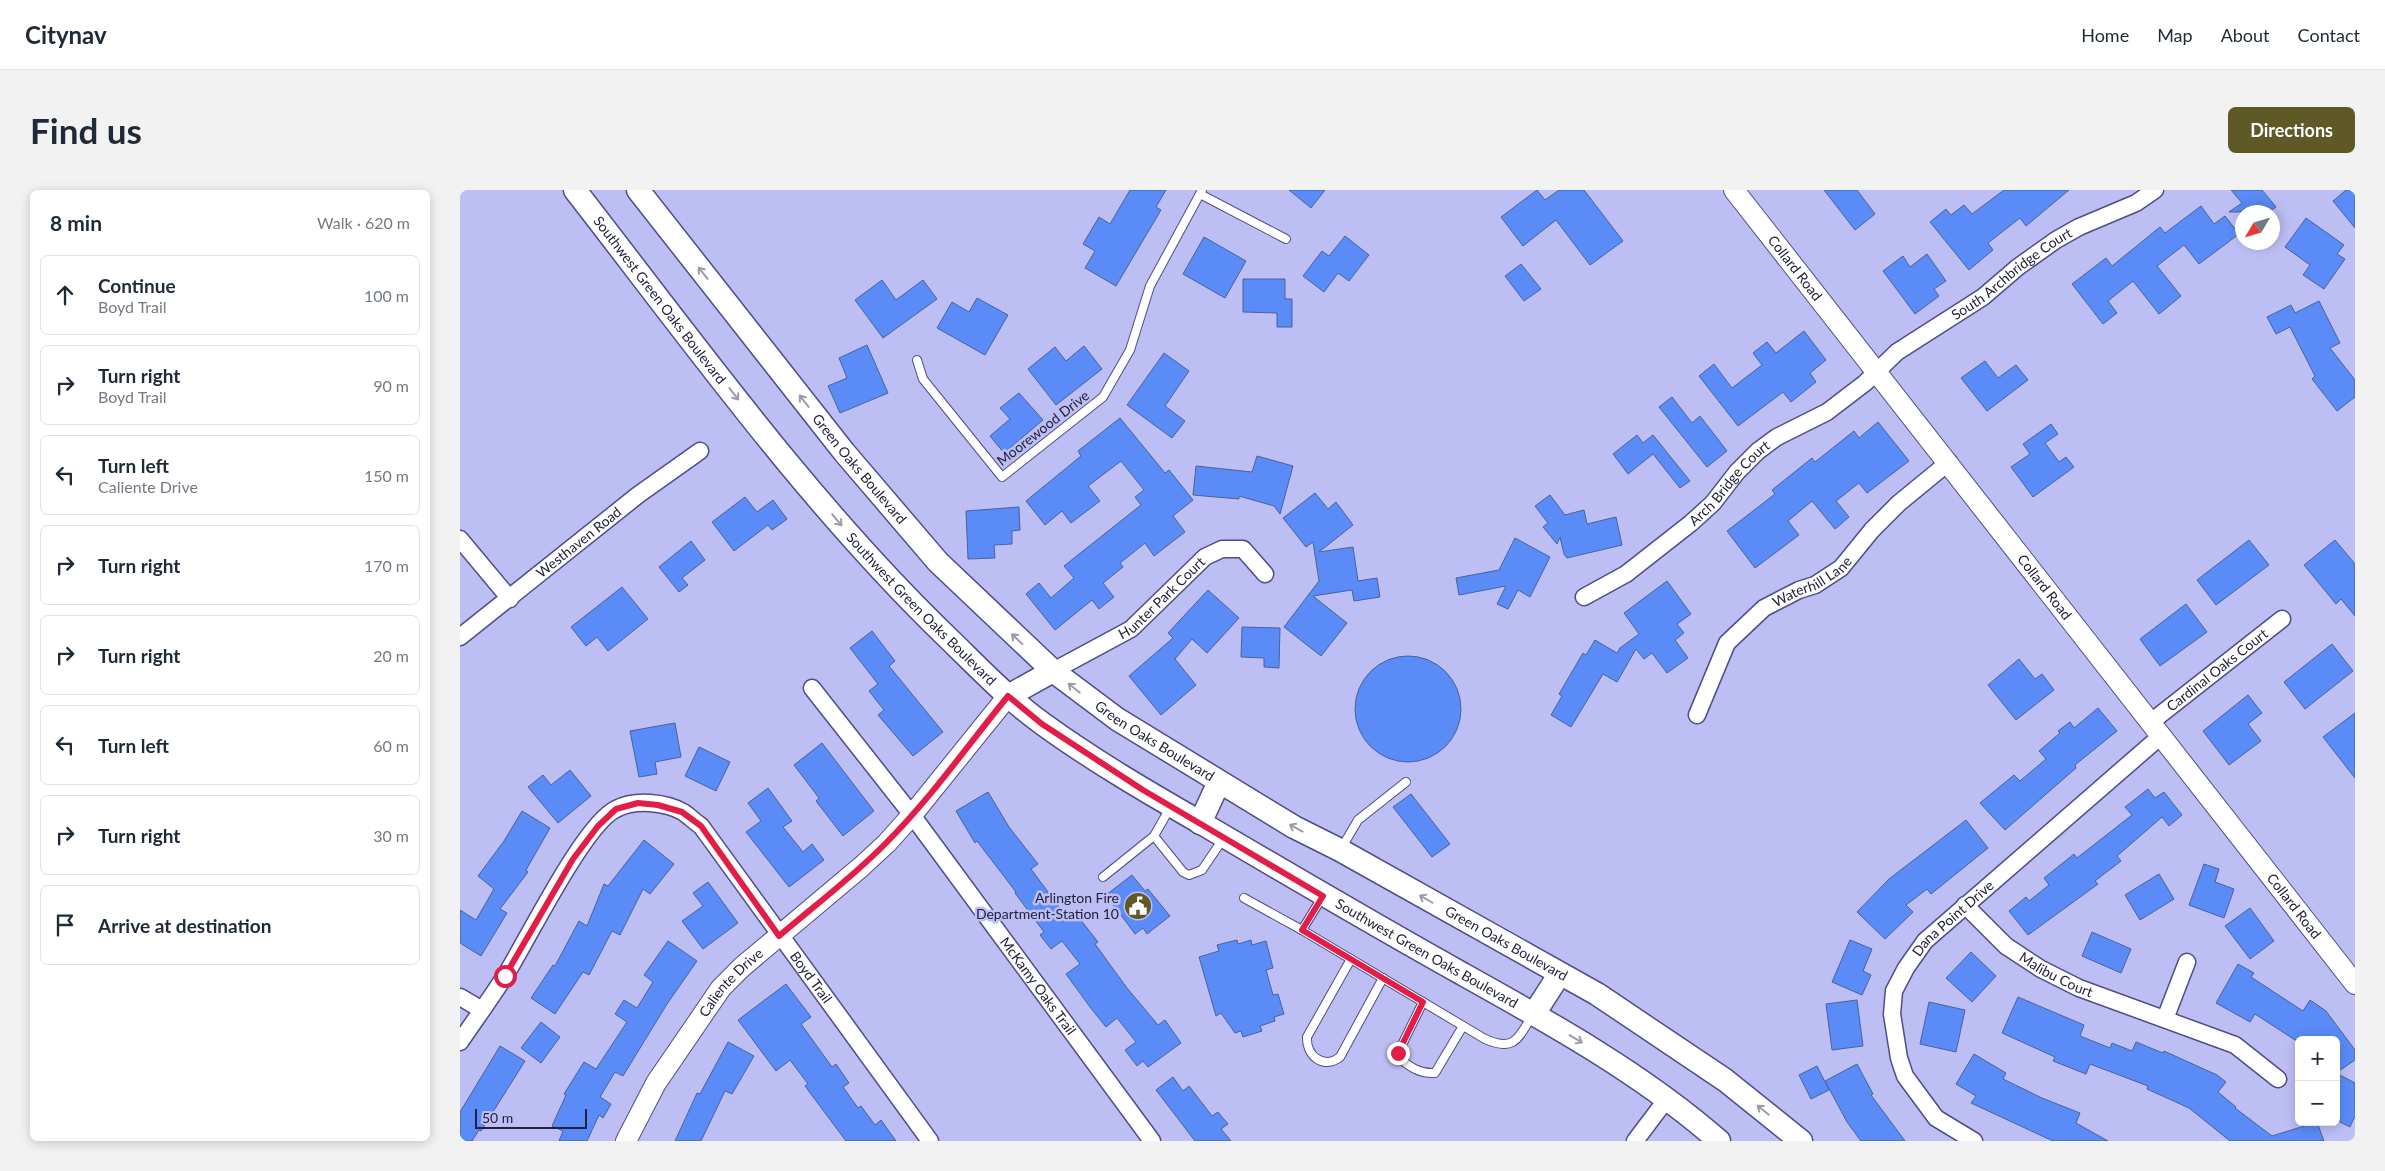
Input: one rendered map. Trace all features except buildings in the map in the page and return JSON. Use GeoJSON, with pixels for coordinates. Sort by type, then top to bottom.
{"type":"FeatureCollection","features":[{"type":"Feature","properties":{"kind":"main road","name":"Southwest Green Oaks Boulevard"},"geometry":{"type":"LineString","coordinates":[[575,190],[770,440],[869,559],[906,598],[1008,696],[1042,724],[1143,790],[1323,896],[1534,1014],[1602,1055],[1666,1100],[1719,1141]]}},
{"type":"Feature","properties":{"kind":"main road","name":"Green Oaks Boulevard"},"geometry":{"type":"LineString","coordinates":[[638,190],[844,452],[938,562],[1053,672],[1117,719],[1294,827],[1340,850],[1559,975],[1597,994],[1725,1080],[1801,1141]]}},
{"type":"Feature","properties":{"kind":"main road"},"geometry":{"type":"LineString","coordinates":[[1008,696],[1053,672]]}},
{"type":"Feature","properties":{"kind":"main road"},"geometry":{"type":"LineString","coordinates":[[1200,822],[1219,782]]}},
{"type":"Feature","properties":{"kind":"main road"},"geometry":{"type":"LineString","coordinates":[[1534,1014],[1559,975]]}},
{"type":"Feature","properties":{"kind":"street","name":"Collard Road"},"geometry":{"type":"LineString","coordinates":[[1734,190],[1949,462],[2355,984]]}},
{"type":"Feature","properties":{"kind":"street","name":"South Archbridge Court"},"geometry":{"type":"LineString","coordinates":[[1876,370],[1897,352],[1983,297],[2018,267],[2056,240],[2079,227],[2136,203],[2155,190]]}},
{"type":"Feature","properties":{"kind":"street","name":"Arch Bridge Court"},"geometry":{"type":"LineString","coordinates":[[1584,597],[1626,574],[1652,555],[1712,503],[1737,472],[1758,451],[1777,437],[1827,412],[1865,383],[1876,370]]}},
{"type":"Feature","properties":{"kind":"street","name":"Westhaven Road"},"geometry":{"type":"LineString","coordinates":[[460,637],[638,495],[700,451]]}},
{"type":"Feature","properties":{"kind":"street","name":"Waterhill Lane"},"geometry":{"type":"LineString","coordinates":[[1697,715],[1727,643],[1764,608],[1799,590],[1815,585],[1841,568],[1872,530],[1899,503],[1949,462]]}},
{"type":"Feature","properties":{"kind":"street"},"geometry":{"type":"LineString","coordinates":[[460,539],[510,599]]}},
{"type":"Feature","properties":{"kind":"street","name":"Hunter Park Court"},"geometry":{"type":"LineString","coordinates":[[1053,672],[1131,629],[1205,557],[1222,549],[1243,549],[1265,574]]}},
{"type":"Feature","properties":{"kind":"street","name":"Cardinal Oaks Court"},"geometry":{"type":"LineString","coordinates":[[2156,728],[2282,619]]}},
{"type":"Feature","properties":{"kind":"street","name":"McKamy Oaks Trail"},"geometry":{"type":"LineString","coordinates":[[812,688],[912,815],[1152,1141]]}},
{"type":"Feature","properties":{"kind":"street","name":"Caliente Drive"},"geometry":{"type":"LineString","coordinates":[[626,1141],[656,1083],[721,988],[861,867],[912,815],[1008,696]]}},
{"type":"Feature","properties":{"kind":"street","name":"Dana Point Drive"},"geometry":{"type":"LineString","coordinates":[[1974,1141],[1936,1118],[1906,1076],[1899,1058],[1892,1014],[1894,991],[1906,968],[1925,941],[2156,728]]}},
{"type":"Feature","properties":{"kind":"street","name":"Boyd Trail"},"geometry":{"type":"LineString","coordinates":[[460,1042],[505,976],[573,859],[598,826],[616,809],[638,803],[658,805],[682,812],[701,826],[779,936],[930,1141]]}},
{"type":"Feature","properties":{"kind":"street","name":"Malibu Court"},"geometry":{"type":"LineString","coordinates":[[1965,905],[2006,946],[2040,969],[2078,988],[2235,1045],[2278,1079]]}},
{"type":"Feature","properties":{"kind":"street"},"geometry":{"type":"LineString","coordinates":[[2165,1019],[2187,962]]}},
{"type":"Feature","properties":{"kind":"street"},"geometry":{"type":"LineString","coordinates":[[460,997],[482,1010]]}},
{"type":"Feature","properties":{"kind":"street"},"geometry":{"type":"LineString","coordinates":[[1635,1141],[1666,1100]]}},
{"type":"Feature","properties":{"kind":"lane"},"geometry":{"type":"LineString","coordinates":[[1201,192],[1286,239]]}},
{"type":"Feature","properties":{"kind":"lane","name":"Moorewood Drive"},"geometry":{"type":"LineString","coordinates":[[917,360],[923,378],[1002,477],[1103,397],[1130,350],[1150,286],[1201,192]]}},
{"type":"Feature","properties":{"kind":"lane"},"geometry":{"type":"LineString","coordinates":[[1340,850],[1358,820],[1406,782]]}},
{"type":"Feature","properties":{"kind":"lane"},"geometry":{"type":"LineString","coordinates":[[1103,877],[1154,836],[1171,806]]}},
{"type":"Feature","properties":{"kind":"lane"},"geometry":{"type":"LineString","coordinates":[[1154,836],[1183,872],[1189,875],[1202,870],[1224,837]]}},
{"type":"Feature","properties":{"kind":"lane"},"geometry":{"type":"LineString","coordinates":[[1302,930],[1323,896]]}},
{"type":"Feature","properties":{"kind":"lane"},"geometry":{"type":"LineString","coordinates":[[1244,898],[1499,1046],[1511,1043],[1516,1039],[1534,1014]]}},
{"type":"Feature","properties":{"kind":"lane"},"geometry":{"type":"LineString","coordinates":[[1351,959],[1307,1037],[1306,1047],[1312,1055],[1323,1062],[1333,1062],[1340,1057],[1383,978]]}},
{"type":"Feature","properties":{"kind":"lane"},"geometry":{"type":"LineString","coordinates":[[1423,1002],[1398,1053],[1399,1058],[1413,1069],[1428,1074],[1435,1074],[1463,1026]]}},
{"type":"Feature","properties":{"kind":"place","name":"Arlington Fire Department-Station 10"},"geometry":{"type":"Point","coordinates":[1138,906]}},
{"type":"Feature","properties":{"kind":"route"},"geometry":{"type":"LineString","coordinates":[[505,976],[573,859],[598,826],[616,809],[638,803],[658,805],[682,812],[701,826],[779,936],[861,867],[886,843],[912,815],[1008,696],[1042,724],[1143,790],[1323,896],[1302,930],[1423,1002],[1398,1053]]}}]}
